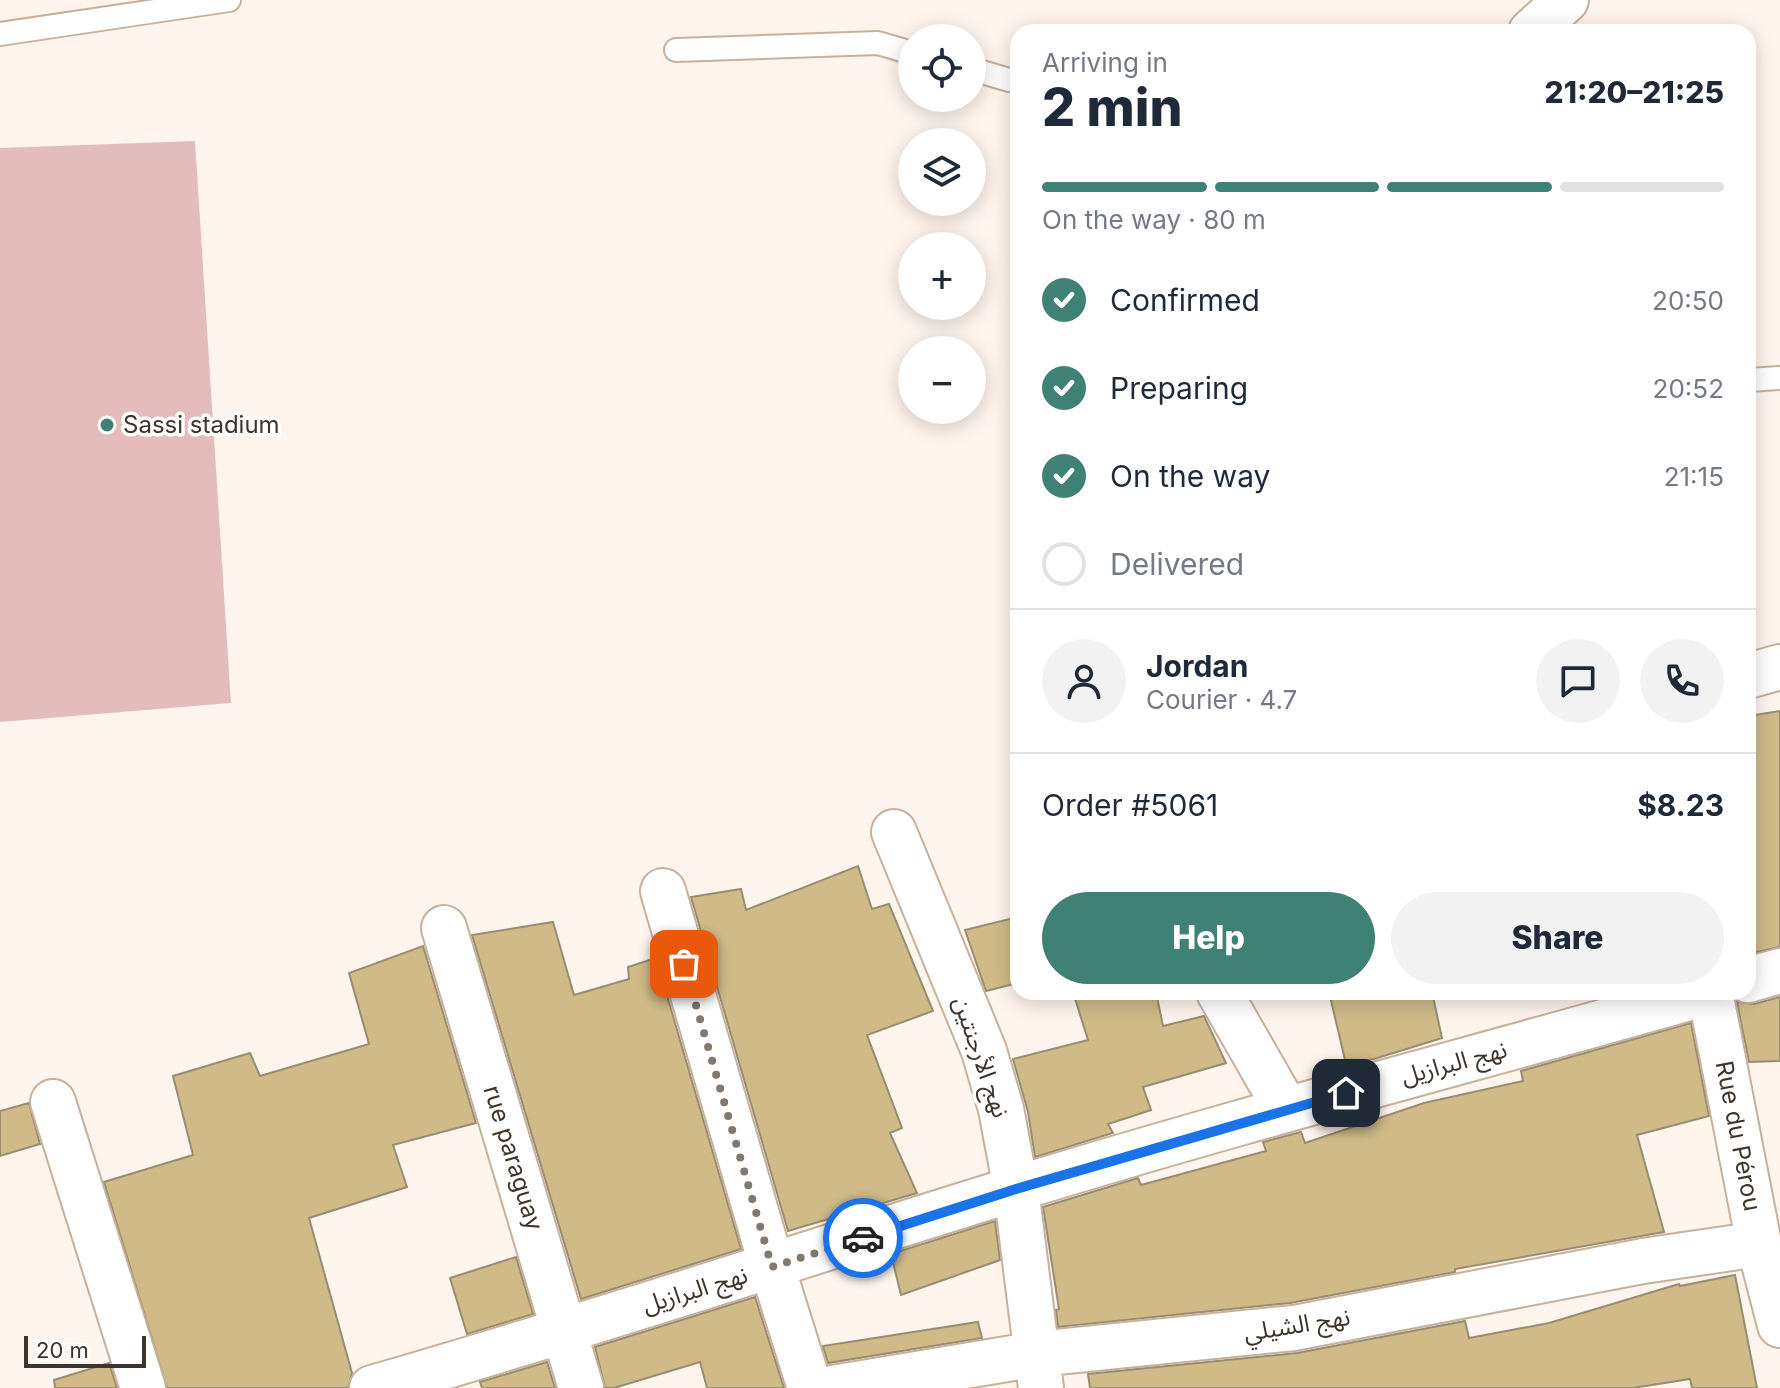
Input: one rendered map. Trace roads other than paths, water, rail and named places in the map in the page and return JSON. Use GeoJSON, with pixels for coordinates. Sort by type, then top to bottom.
{"type":"FeatureCollection","features":[{"type":"Feature","properties":{"kind":"street"},"geometry":{"type":"LineString","coordinates":[[1540,24],[1566,0]]}},
{"type":"Feature","properties":{"kind":"street"},"geometry":{"type":"LineString","coordinates":[[1756,674],[1780,667]]}},
{"type":"Feature","properties":{"kind":"street","name":"نهج الأرجنتين"},"geometry":{"type":"LineString","coordinates":[[894,832],[984,1051],[1001,1109],[1016,1189],[1039,1371]]}},
{"type":"Feature","properties":{"kind":"street"},"geometry":{"type":"LineString","coordinates":[[663,891],[810,1388]]}},
{"type":"Feature","properties":{"kind":"street","name":"rue paraguay"},"geometry":{"type":"LineString","coordinates":[[444,928],[581,1388]]}},
{"type":"Feature","properties":{"kind":"street"},"geometry":{"type":"LineString","coordinates":[[1756,978],[1780,971]]}},
{"type":"Feature","properties":{"kind":"street"},"geometry":{"type":"LineString","coordinates":[[1224,1000],[1286,1109]]}},
{"type":"Feature","properties":{"kind":"street","name":"نهج البرازيل"},"geometry":{"type":"LineString","coordinates":[[377,1387],[1016,1189],[1286,1109],[1681,1000]]}},
{"type":"Feature","properties":{"kind":"street","name":"Rue du Pérou"},"geometry":{"type":"LineString","coordinates":[[1712,1000],[1759,1244],[1780,1325]]}},
{"type":"Feature","properties":{"kind":"street"},"geometry":{"type":"LineString","coordinates":[[53,1102],[143,1388]]}},
{"type":"Feature","properties":{"kind":"street","name":"نهج الشيلي"},"geometry":{"type":"LineString","coordinates":[[833,1388],[1039,1371],[1294,1328],[1600,1269],[1759,1244]]}},
{"type":"Feature","properties":{"kind":"lane"},"geometry":{"type":"LineString","coordinates":[[0,34],[229,0]]}},
{"type":"Feature","properties":{"kind":"lane"},"geometry":{"type":"LineString","coordinates":[[676,50],[878,43],[898,49]]}},
{"type":"Feature","properties":{"kind":"lane"},"geometry":{"type":"LineString","coordinates":[[986,73],[1010,80]]}},
{"type":"Feature","properties":{"kind":"lane"},"geometry":{"type":"LineString","coordinates":[[1756,380],[1780,378]]}},
{"type":"Feature","properties":{"kind":"place","name":"Sassi stadium"},"geometry":{"type":"Point","coordinates":[107,425]}}]}
